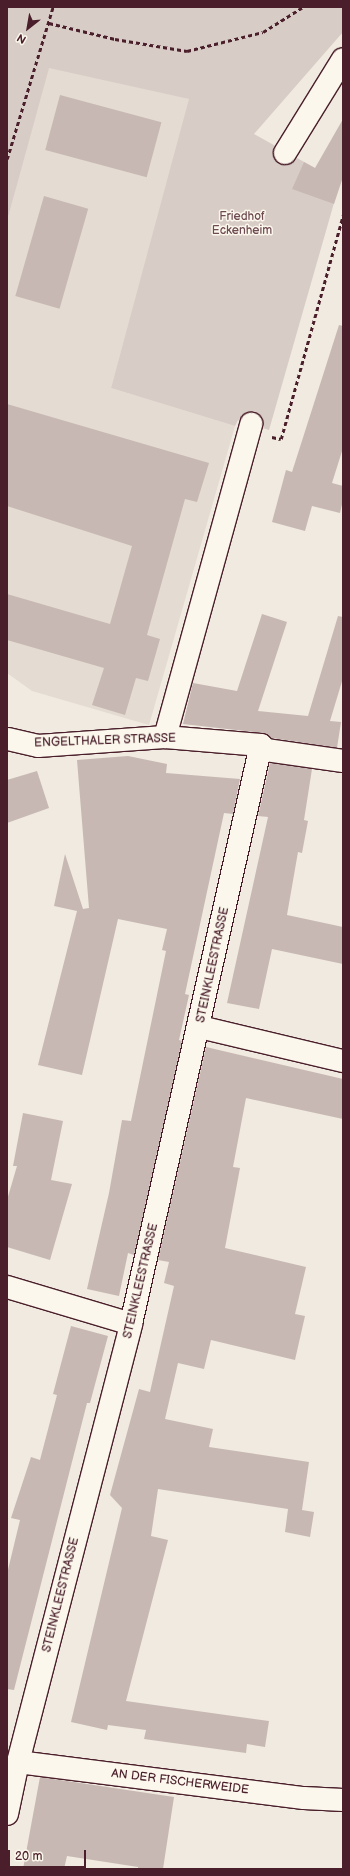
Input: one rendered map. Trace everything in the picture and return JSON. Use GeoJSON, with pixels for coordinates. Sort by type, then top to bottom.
{"type":"FeatureCollection","features":[{"type":"Feature","properties":{"kind":"street"},"geometry":{"type":"LineString","coordinates":[[285,153],[341,68]]}},
{"type":"Feature","properties":{"kind":"street"},"geometry":{"type":"LineString","coordinates":[[165,737],[250,427]]}},
{"type":"Feature","properties":{"kind":"street","name":"ENGELTHALER STRASSE"},"geometry":{"type":"LineString","coordinates":[[7,734],[38,746],[165,737],[261,745],[266,750],[343,761]]}},
{"type":"Feature","properties":{"kind":"street","name":"STEINKLEESTRASSE"},"geometry":{"type":"LineString","coordinates":[[7,1814],[18,1762],[131,1324],[200,1027],[261,745]]}},
{"type":"Feature","properties":{"kind":"street"},"geometry":{"type":"LineString","coordinates":[[200,1027],[343,1061]]}},
{"type":"Feature","properties":{"kind":"street"},"geometry":{"type":"LineString","coordinates":[[7,1288],[131,1324]]}},
{"type":"Feature","properties":{"kind":"street","name":"AN DER FISCHERWEIDE"},"geometry":{"type":"LineString","coordinates":[[18,1762],[304,1798],[343,1800]]}},
{"type":"Feature","properties":{"kind":"path"},"geometry":{"type":"LineString","coordinates":[[7,158],[50,23],[53,7]]}},
{"type":"Feature","properties":{"kind":"path"},"geometry":{"type":"LineString","coordinates":[[50,23],[115,39],[187,51],[263,32],[303,7]]}},
{"type":"Feature","properties":{"kind":"path"},"geometry":{"type":"LineString","coordinates":[[250,427],[281,439],[343,215]]}},
{"type":"Feature","properties":{"kind":"shaded area"},"geometry":{"type":"Polygon","coordinates":[[[48,67],[190,99],[111,388],[235,426],[149,725],[32,691],[7,673],[7,221],[48,67]]]}},
{"type":"Feature","properties":{"kind":"green space","name":"Friedhof Eckenheim"},"geometry":{"type":"Polygon","coordinates":[[[7,7],[343,7],[343,32],[254,134],[340,182],[269,430],[238,420],[235,426],[111,388],[189,99],[49,68],[7,221],[7,7]]]}},
{"type":"Feature","properties":{"kind":"building"},"geometry":{"type":"Polygon","coordinates":[[[60,95],[161,122],[147,177],[45,150],[60,95]]]}},
{"type":"Feature","properties":{"kind":"building"},"geometry":{"type":"Polygon","coordinates":[[[343,119],[343,177],[334,204],[292,189],[304,162],[315,168],[343,119]]]}},
{"type":"Feature","properties":{"kind":"building"},"geometry":{"type":"Polygon","coordinates":[[[44,196],[88,209],[60,309],[15,296],[44,196]]]}},
{"type":"Feature","properties":{"kind":"building"},"geometry":{"type":"Polygon","coordinates":[[[339,325],[343,326],[343,448],[332,483],[343,486],[343,500],[340,513],[312,506],[305,531],[272,522],[286,470],[292,472],[339,325]]]}},
{"type":"Feature","properties":{"kind":"building"},"geometry":{"type":"Polygon","coordinates":[[[7,404],[209,463],[197,502],[185,499],[147,635],[160,639],[148,681],[136,678],[125,715],[92,705],[104,668],[7,640],[7,594],[110,624],[132,546],[7,506],[7,404]]]}},
{"type":"Feature","properties":{"kind":"building"},"geometry":{"type":"Polygon","coordinates":[[[262,614],[287,622],[258,711],[308,716],[338,616],[343,617],[343,678],[330,721],[341,722],[337,748],[272,738],[262,733],[183,724],[193,683],[237,691],[262,614]]]}},
{"type":"Feature","properties":{"kind":"building"},"geometry":{"type":"Polygon","coordinates":[[[128,756],[167,764],[166,773],[240,779],[233,814],[224,813],[185,994],[189,995],[179,1040],[182,1041],[134,1255],[128,1253],[119,1296],[87,1289],[109,1193],[122,1120],[131,1121],[166,951],[162,950],[167,929],[118,919],[82,1075],[38,1065],[77,911],[54,906],[65,854],[83,909],[89,908],[77,760],[128,756]]]}},
{"type":"Feature","properties":{"kind":"building"},"geometry":{"type":"Polygon","coordinates":[[[270,763],[312,769],[304,820],[308,821],[302,853],[298,852],[287,915],[343,927],[343,964],[272,949],[259,1009],[227,1003],[268,817],[258,816],[270,763]]]}},
{"type":"Feature","properties":{"kind":"building"},"geometry":{"type":"Polygon","coordinates":[[[37,771],[49,808],[7,823],[7,780],[37,771]]]}},
{"type":"Feature","properties":{"kind":"building"},"geometry":{"type":"Polygon","coordinates":[[[206,1047],[343,1079],[343,1119],[246,1098],[233,1167],[240,1168],[225,1248],[306,1267],[295,1314],[305,1316],[295,1360],[211,1340],[204,1369],[178,1363],[165,1419],[213,1429],[209,1447],[309,1462],[302,1510],[314,1512],[310,1537],[285,1532],[288,1509],[158,1489],[151,1536],[168,1540],[126,1701],[269,1721],[265,1747],[247,1744],[246,1753],[144,1739],[146,1730],[108,1725],[107,1730],[71,1722],[122,1508],[110,1495],[139,1389],[150,1392],[174,1286],[164,1283],[169,1262],[158,1260],[206,1047]]]}},
{"type":"Feature","properties":{"kind":"building"},"geometry":{"type":"Polygon","coordinates":[[[23,1113],[63,1121],[51,1180],[72,1184],[50,1260],[7,1247],[7,1200],[17,1166],[13,1166],[23,1113]]]}},
{"type":"Feature","properties":{"kind":"building"},"geometry":{"type":"Polygon","coordinates":[[[71,1326],[108,1336],[90,1403],[87,1403],[14,1690],[7,1689],[7,1574],[20,1520],[11,1518],[31,1457],[40,1460],[57,1395],[53,1394],[71,1326]]]}},
{"type":"Feature","properties":{"kind":"building"},"geometry":{"type":"Polygon","coordinates":[[[40,1777],[174,1797],[163,1869],[138,1869],[138,1867],[67,1856],[64,1869],[23,1869],[40,1777]]]}}]}
